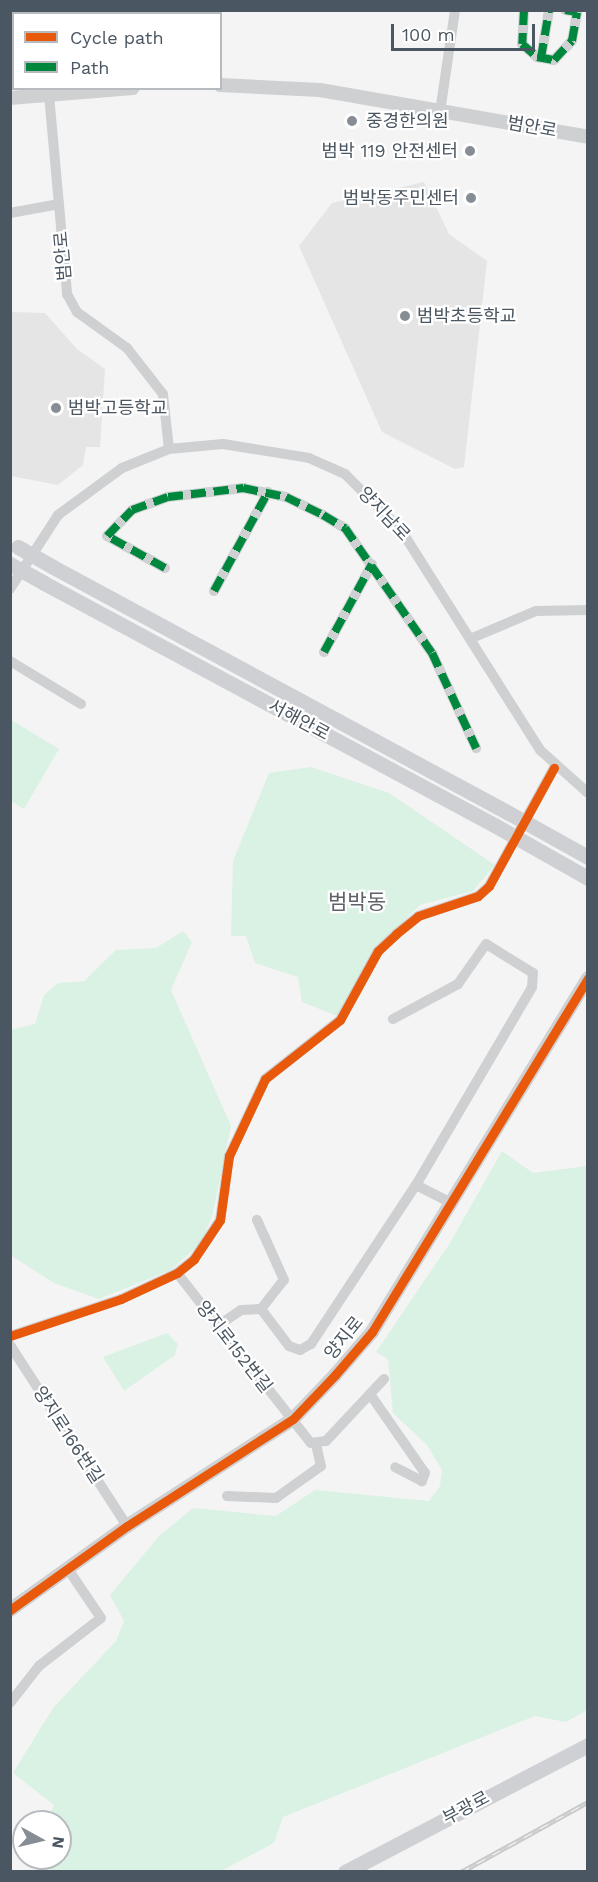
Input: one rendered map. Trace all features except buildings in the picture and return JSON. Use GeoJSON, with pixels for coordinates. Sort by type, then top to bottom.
{"type":"FeatureCollection","features":[{"type":"Feature","properties":{"kind":"main road","name":"서해안로"},"geometry":{"type":"LineString","coordinates":[[14,545],[588,857]]}},
{"type":"Feature","properties":{"kind":"main road","name":"서해안로"},"geometry":{"type":"LineString","coordinates":[[10,564],[588,878]]}},
{"type":"Feature","properties":{"kind":"main road","name":"부광로"},"geometry":{"type":"LineString","coordinates":[[345,1872],[588,1745]]}},
{"type":"Feature","properties":{"kind":"street"},"geometry":{"type":"LineString","coordinates":[[440,111],[455,10]]}},
{"type":"Feature","properties":{"kind":"street"},"geometry":{"type":"LineString","coordinates":[[524,10],[522,44],[541,58],[554,60],[566,52],[577,12],[565,10]]}},
{"type":"Feature","properties":{"kind":"street"},"geometry":{"type":"LineString","coordinates":[[541,58],[549,10]]}},
{"type":"Feature","properties":{"kind":"street","name":"범안로"},"geometry":{"type":"LineString","coordinates":[[222,85],[320,90],[588,137]]}},
{"type":"Feature","properties":{"kind":"street"},"geometry":{"type":"LineString","coordinates":[[10,98],[50,92],[92,90]]}},
{"type":"Feature","properties":{"kind":"street","name":"범안로"},"geometry":{"type":"LineString","coordinates":[[50,92],[67,294],[77,312],[127,348],[163,394],[169,449]]}},
{"type":"Feature","properties":{"kind":"street"},"geometry":{"type":"LineString","coordinates":[[10,213],[59,204]]}},
{"type":"Feature","properties":{"kind":"street","name":"양지남로"},"geometry":{"type":"LineString","coordinates":[[10,589],[58,515],[82,492],[122,468],[169,449],[223,444],[273,449],[345,474],[401,530],[554,768],[588,793]]}},
{"type":"Feature","properties":{"kind":"street"},"geometry":{"type":"LineString","coordinates":[[165,568],[107,536],[132,510],[168,497],[214,488],[268,492],[345,528],[432,653],[476,748]]}},
{"type":"Feature","properties":{"kind":"street"},"geometry":{"type":"LineString","coordinates":[[214,591],[268,492]]}},
{"type":"Feature","properties":{"kind":"street"},"geometry":{"type":"LineString","coordinates":[[324,652],[372,564]]}},
{"type":"Feature","properties":{"kind":"street"},"geometry":{"type":"LineString","coordinates":[[472,638],[536,611],[588,610]]}},
{"type":"Feature","properties":{"kind":"street"},"geometry":{"type":"LineString","coordinates":[[10,661],[81,704]]}},
{"type":"Feature","properties":{"kind":"street"},"geometry":{"type":"LineString","coordinates":[[10,1336],[177,1273],[209,1241],[220,1220],[229,1156],[265,1079],[340,1020],[378,951],[396,934],[418,916],[478,896],[489,886],[554,768]]}},
{"type":"Feature","properties":{"kind":"street"},"geometry":{"type":"LineString","coordinates":[[261,1309],[294,1349],[311,1344],[416,1185],[532,987],[533,974],[486,944],[458,984],[393,1019]]}},
{"type":"Feature","properties":{"kind":"street","name":"양지로"},"geometry":{"type":"LineString","coordinates":[[10,1610],[126,1526],[293,1419],[372,1332],[449,1202],[588,978]]}},
{"type":"Feature","properties":{"kind":"street"},"geometry":{"type":"LineString","coordinates":[[416,1185],[449,1202]]}},
{"type":"Feature","properties":{"kind":"street"},"geometry":{"type":"LineString","coordinates":[[216,1327],[241,1310],[261,1309],[282,1286],[284,1274],[257,1220]]}},
{"type":"Feature","properties":{"kind":"street","name":"양지로152번길"},"geometry":{"type":"LineString","coordinates":[[177,1273],[216,1327],[316,1445]]}},
{"type":"Feature","properties":{"kind":"street","name":"양지로166번길"},"geometry":{"type":"LineString","coordinates":[[10,1345],[126,1526]]}},
{"type":"Feature","properties":{"kind":"street"},"geometry":{"type":"LineString","coordinates":[[226,1496],[276,1498],[321,1466],[316,1445],[326,1441],[384,1379]]}},
{"type":"Feature","properties":{"kind":"street"},"geometry":{"type":"LineString","coordinates":[[369,1395],[425,1473],[422,1481],[395,1467]]}},
{"type":"Feature","properties":{"kind":"street"},"geometry":{"type":"LineString","coordinates":[[10,1703],[39,1666],[101,1618],[68,1569]]}},
{"type":"Feature","properties":{"kind":"shaded area","name":"범박초등학교"},"geometry":{"type":"Polygon","coordinates":[[[424,182],[449,234],[487,261],[464,467],[455,469],[382,432],[299,246],[332,203],[424,182]]]}},
{"type":"Feature","properties":{"kind":"shaded area","name":"범박고등학교"},"geometry":{"type":"Polygon","coordinates":[[[11,312],[45,313],[77,349],[105,369],[100,447],[86,447],[83,465],[58,485],[11,476],[11,312]]]}},
{"type":"Feature","properties":{"kind":"green space"},"geometry":{"type":"Polygon","coordinates":[[[11,720],[59,749],[24,809],[11,801],[11,720]]]}},
{"type":"Feature","properties":{"kind":"green space"},"geometry":{"type":"Polygon","coordinates":[[[311,767],[389,793],[495,865],[473,891],[420,905],[376,948],[337,1016],[302,1002],[298,977],[255,963],[246,936],[231,936],[233,861],[269,773],[311,767]]]}},
{"type":"Feature","properties":{"kind":"green space"},"geometry":{"type":"Polygon","coordinates":[[[183,931],[192,942],[171,990],[231,1126],[212,1217],[200,1244],[171,1270],[99,1299],[54,1283],[12,1256],[10,1030],[35,1024],[44,995],[58,983],[84,981],[116,950],[156,948],[183,931]]]}},
{"type":"Feature","properties":{"kind":"green space"},"geometry":{"type":"Polygon","coordinates":[[[502,1151],[533,1173],[587,1166],[587,1710],[566,1722],[535,1716],[283,1817],[274,1843],[221,1871],[50,1871],[72,1870],[72,1810],[52,1810],[54,1805],[13,1773],[53,1708],[116,1641],[124,1621],[110,1595],[159,1536],[193,1508],[276,1516],[315,1490],[429,1501],[440,1486],[442,1470],[427,1445],[393,1413],[388,1359],[376,1352],[450,1243],[502,1151]]]}},
{"type":"Feature","properties":{"kind":"green space"},"geometry":{"type":"Polygon","coordinates":[[[167,1333],[178,1344],[175,1355],[124,1391],[103,1357],[167,1333]]]}},
{"type":"Feature","properties":{"kind":"railway"},"geometry":{"type":"LineString","coordinates":[[461,1872],[588,1802]]}},
{"type":"Feature","properties":{"kind":"marked path"},"geometry":{"type":"LineString","coordinates":[[524,10],[522,44],[537,57],[554,60],[572,41],[577,12],[565,10]]}},
{"type":"Feature","properties":{"kind":"marked path"},"geometry":{"type":"LineString","coordinates":[[541,58],[549,10]]}},
{"type":"Feature","properties":{"kind":"marked path"},"geometry":{"type":"LineString","coordinates":[[165,568],[107,536],[132,510],[168,497],[243,488],[286,497],[323,515],[345,528],[432,653],[476,748]]}},
{"type":"Feature","properties":{"kind":"marked path"},"geometry":{"type":"LineString","coordinates":[[214,591],[268,492]]}},
{"type":"Feature","properties":{"kind":"marked path"},"geometry":{"type":"LineString","coordinates":[[324,652],[372,564]]}},
{"type":"Feature","properties":{"kind":"cycle path"},"geometry":{"type":"LineString","coordinates":[[10,1336],[121,1299],[177,1273],[194,1259],[220,1220],[229,1156],[265,1079],[340,1020],[378,951],[396,934],[418,916],[478,896],[489,886],[554,768]]}},
{"type":"Feature","properties":{"kind":"cycle path"},"geometry":{"type":"LineString","coordinates":[[10,1610],[127,1526],[293,1419],[335,1375],[372,1332],[588,978]]}},
{"type":"Feature","properties":{"kind":"place","name":"중경한의원"},"geometry":{"type":"Point","coordinates":[352,121]}},
{"type":"Feature","properties":{"kind":"place","name":"범박 119 안전센터"},"geometry":{"type":"Point","coordinates":[470,151]}},
{"type":"Feature","properties":{"kind":"place","name":"범박동주민센터"},"geometry":{"type":"Point","coordinates":[471,198]}},
{"type":"Feature","properties":{"kind":"place","name":"범박초등학교"},"geometry":{"type":"Point","coordinates":[405,316]}},
{"type":"Feature","properties":{"kind":"place","name":"범박고등학교"},"geometry":{"type":"Point","coordinates":[56,408]}},
{"type":"Feature","properties":{"kind":"district","name":"범박동"},"geometry":{"type":"Point","coordinates":[357,902]}}]}
